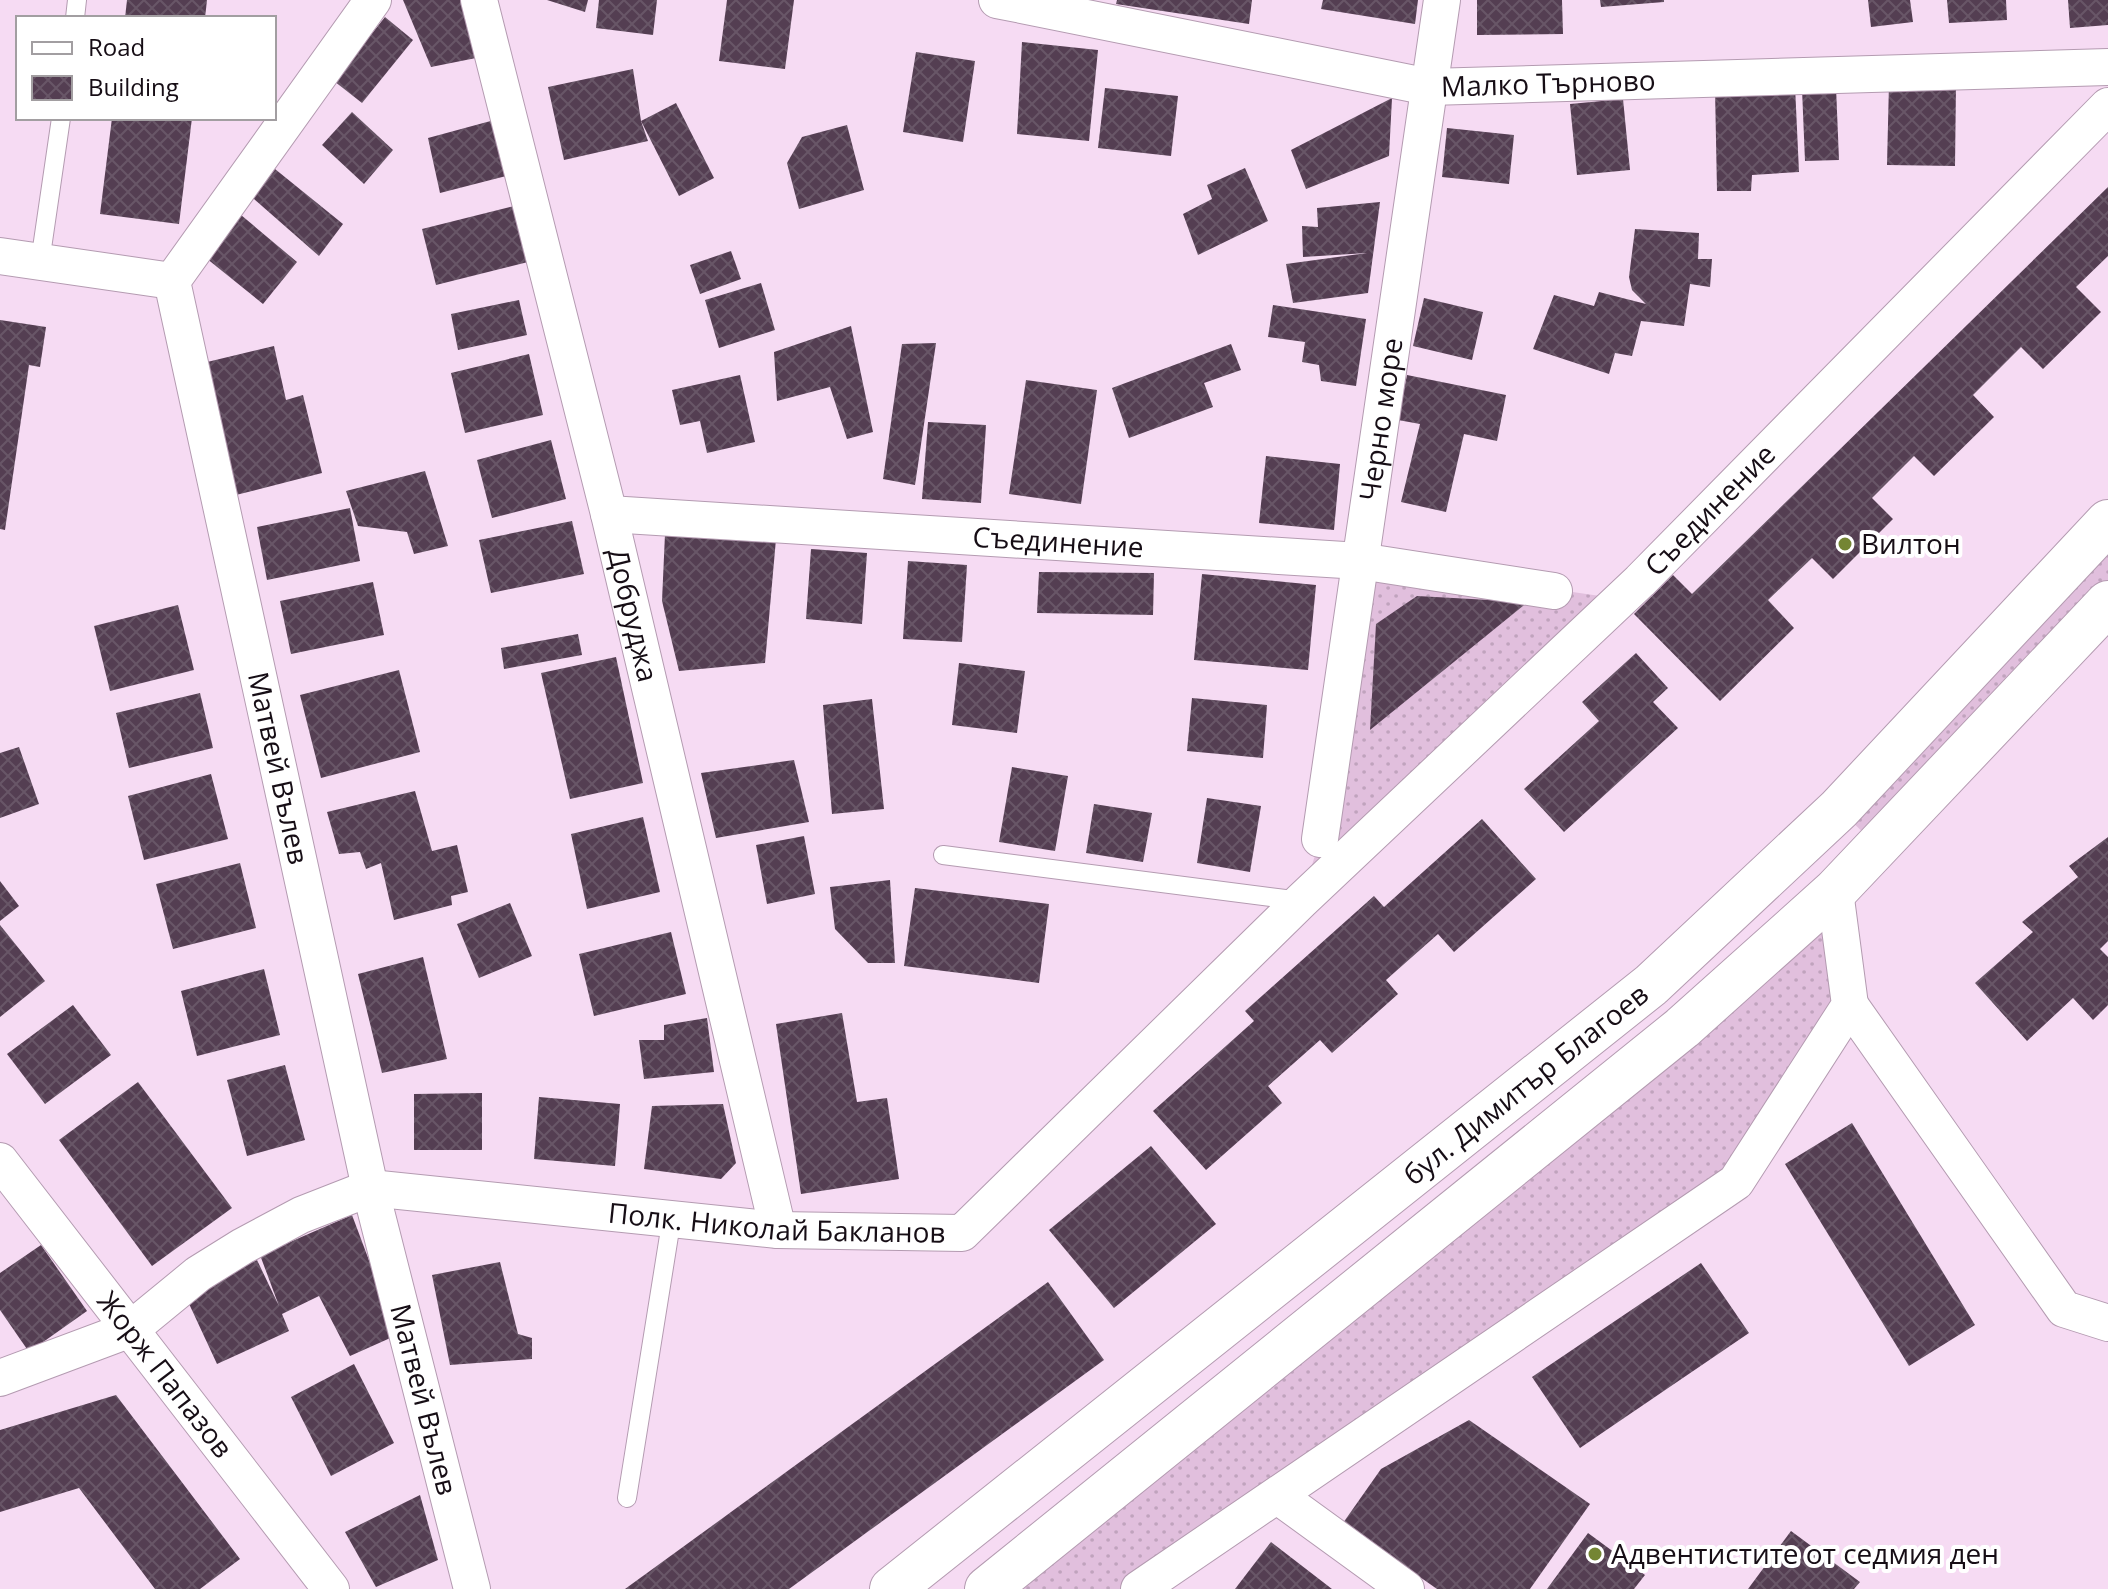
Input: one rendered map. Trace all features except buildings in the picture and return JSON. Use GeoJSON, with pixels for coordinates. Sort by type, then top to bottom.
{"type":"FeatureCollection","features":[{"type":"Feature","properties":{"kind":"main road","name":"бул. Димитър Благоев"},"geometry":{"type":"LineString","coordinates":[[892,1589],[1651,985],[1839,809],[2108,522]]}},
{"type":"Feature","properties":{"kind":"main road","name":"бул. Димитър Благоев"},"geometry":{"type":"LineString","coordinates":[[987,1589],[1682,1028],[1835,891],[2108,603]]}},
{"type":"Feature","properties":{"kind":"street"},"geometry":{"type":"LineString","coordinates":[[0,256],[172,281],[373,0]]}},
{"type":"Feature","properties":{"kind":"street","name":"Добруджа"},"geometry":{"type":"LineString","coordinates":[[479,0],[609,514],[778,1230]]}},
{"type":"Feature","properties":{"kind":"street","name":"Малко Търново"},"geometry":{"type":"LineString","coordinates":[[997,0],[1429,87],[2108,67]]}},
{"type":"Feature","properties":{"kind":"street","name":"Черно море"},"geometry":{"type":"LineString","coordinates":[[1320,839],[1442,0]]}},
{"type":"Feature","properties":{"kind":"street","name":"Съединение"},"geometry":{"type":"LineString","coordinates":[[1301,901],[1640,581],[2108,106]]}},
{"type":"Feature","properties":{"kind":"street","name":"Матвей Вълев"},"geometry":{"type":"LineString","coordinates":[[172,281],[370,1188],[472,1589]]}},
{"type":"Feature","properties":{"kind":"street","name":"Съединение"},"geometry":{"type":"LineString","coordinates":[[609,514],[1360,561],[1554,591]]}},
{"type":"Feature","properties":{"kind":"street"},"geometry":{"type":"LineString","coordinates":[[1835,891],[1850,1005],[2064,1309],[2108,1323]]}},
{"type":"Feature","properties":{"kind":"street","name":"Полк. Николай Бакланов"},"geometry":{"type":"LineString","coordinates":[[0,1378],[131,1329],[198,1274],[243,1246],[301,1215],[370,1188],[778,1230],[962,1233],[1301,901]]}},
{"type":"Feature","properties":{"kind":"street"},"geometry":{"type":"LineString","coordinates":[[1139,1589],[1736,1182],[1850,1005]]}},
{"type":"Feature","properties":{"kind":"street","name":"Жорж Папазов"},"geometry":{"type":"LineString","coordinates":[[0,1161],[331,1589]]}},
{"type":"Feature","properties":{"kind":"street"},"geometry":{"type":"LineString","coordinates":[[1278,1496],[1406,1589]]}},
{"type":"Feature","properties":{"kind":"lane"},"geometry":{"type":"LineString","coordinates":[[40,262],[61,120]]}},
{"type":"Feature","properties":{"kind":"lane"},"geometry":{"type":"LineString","coordinates":[[943,855],[1301,901]]}},
{"type":"Feature","properties":{"kind":"lane"},"geometry":{"type":"LineString","coordinates":[[627,1498],[672,1217]]}},
{"type":"Feature","properties":{"kind":"shaded area"},"geometry":{"type":"Polygon","coordinates":[[[2108,522],[2108,603],[1878,847],[1839,809],[2108,522]]]}},
{"type":"Feature","properties":{"kind":"shaded area"},"geometry":{"type":"Polygon","coordinates":[[[1360,561],[1621,599],[1301,901],[1320,839],[1360,561]]]}},
{"type":"Feature","properties":{"kind":"shaded area"},"geometry":{"type":"Polygon","coordinates":[[[1835,891],[1850,1005],[1736,1182],[1139,1589],[987,1589],[1835,891]]]}},
{"type":"Feature","properties":{"kind":"place","name":"Вилтон"},"geometry":{"type":"Point","coordinates":[1845,544]}},
{"type":"Feature","properties":{"kind":"place","name":"Адвентистите от седмия ден"},"geometry":{"type":"Point","coordinates":[1595,1554]}}]}
